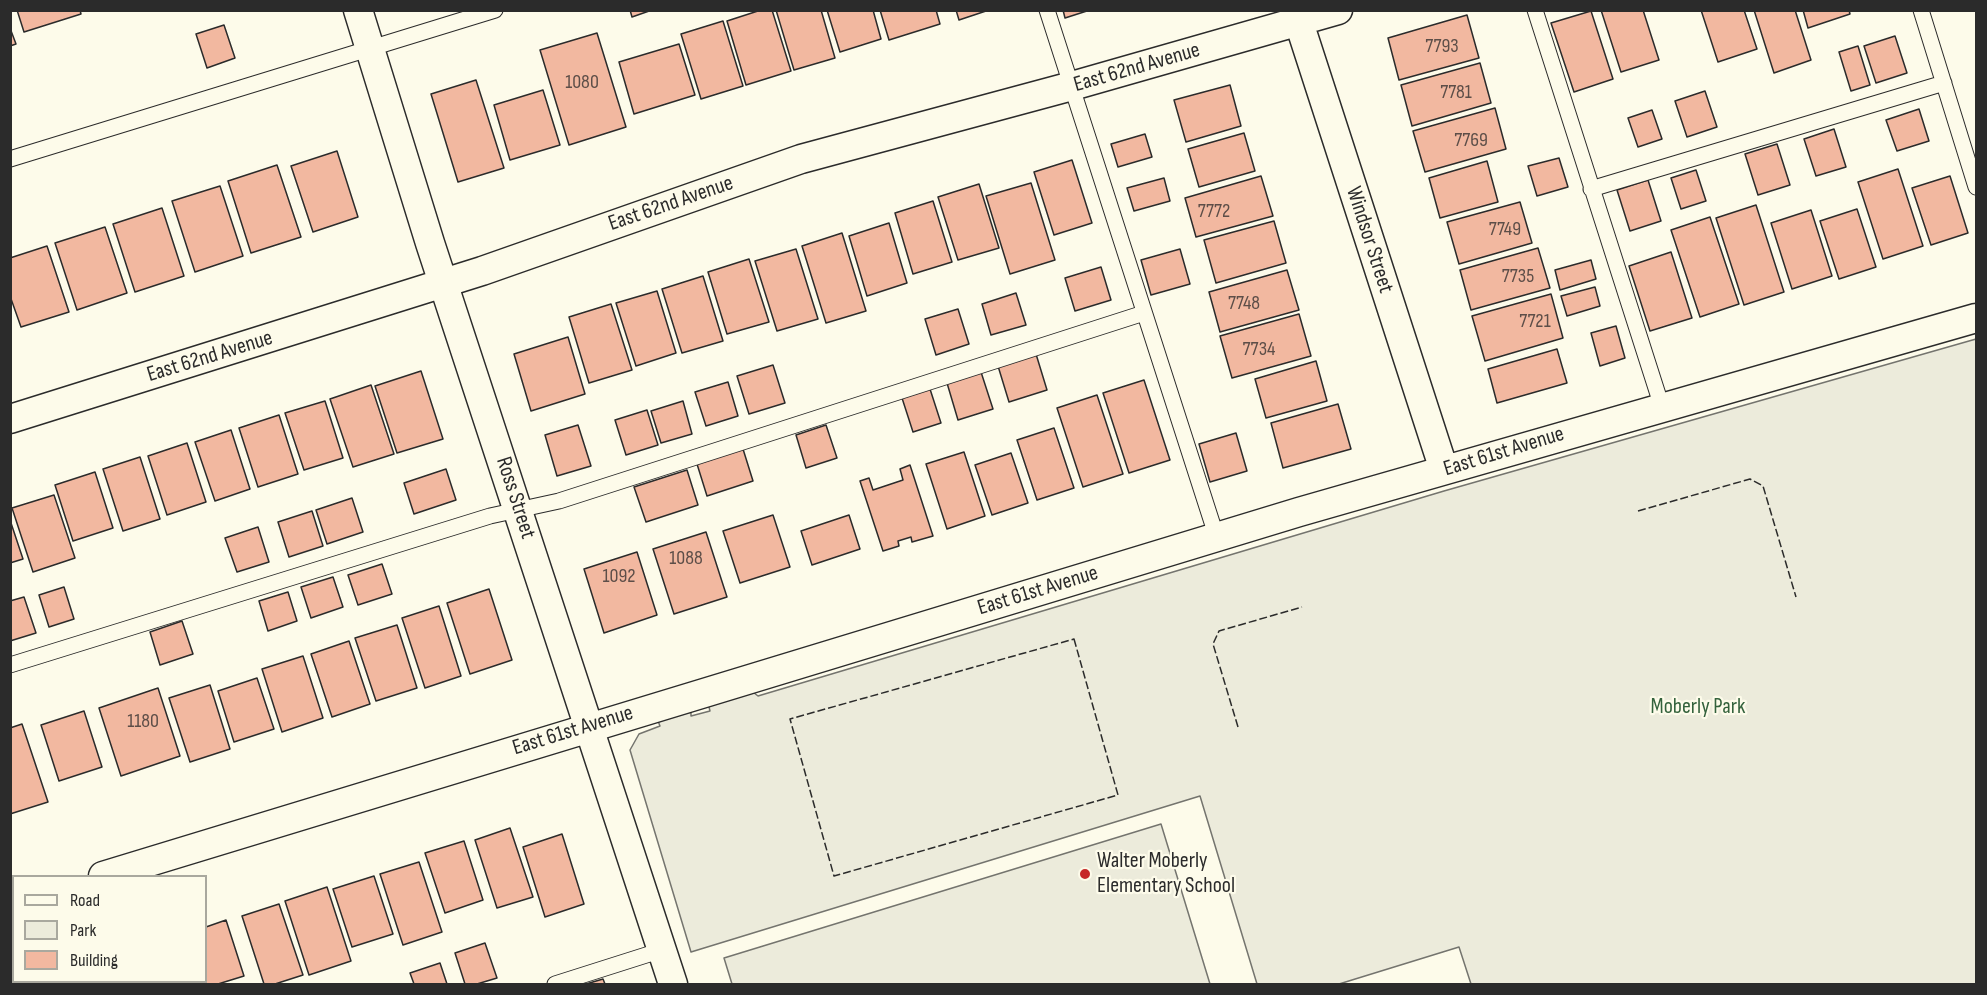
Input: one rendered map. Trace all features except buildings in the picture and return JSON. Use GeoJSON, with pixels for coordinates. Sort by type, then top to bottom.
{"type":"FeatureCollection","features":[{"type":"Feature","properties":{"kind":"street","name":"Ross Street"},"geometry":{"type":"LineString","coordinates":[[358,10],[443,283],[673,984]]}},
{"type":"Feature","properties":{"kind":"street","name":"East 62nd Avenue"},"geometry":{"type":"LineString","coordinates":[[10,420],[443,283],[801,159],[1072,86],[1297,16],[1338,10]]}},
{"type":"Feature","properties":{"kind":"street","name":"Windsor Street"},"geometry":{"type":"LineString","coordinates":[[1297,16],[1444,470]]}},
{"type":"Feature","properties":{"kind":"street","name":"East 61st Avenue"},"geometry":{"type":"LineString","coordinates":[[106,875],[590,726],[1444,470],[1977,318]]}},
{"type":"Feature","properties":{"kind":"lane"},"geometry":{"type":"LineString","coordinates":[[10,159],[495,10]]}},
{"type":"Feature","properties":{"kind":"lane"},"geometry":{"type":"LineString","coordinates":[[1047,10],[1217,538]]}},
{"type":"Feature","properties":{"kind":"lane"},"geometry":{"type":"LineString","coordinates":[[1535,10],[1662,407]]}},
{"type":"Feature","properties":{"kind":"lane"},"geometry":{"type":"LineString","coordinates":[[1921,10],[1977,187]]}},
{"type":"Feature","properties":{"kind":"lane"},"geometry":{"type":"LineString","coordinates":[[1591,189],[1944,83]]}},
{"type":"Feature","properties":{"kind":"lane"},"geometry":{"type":"LineString","coordinates":[[10,665],[490,516],[559,501],[1144,313]]}},
{"type":"Feature","properties":{"kind":"lane"},"geometry":{"type":"LineString","coordinates":[[555,984],[662,950]]}},
{"type":"Feature","properties":{"kind":"green space","name":"Moberly Park"},"geometry":{"type":"Polygon","coordinates":[[[1976,339],[1976,984],[1471,984],[1459,947],[1339,984],[1257,984],[1200,796],[691,952],[630,750],[639,734],[660,726],[658,721],[680,708],[691,713],[691,716],[710,711],[709,707],[713,697],[749,689],[758,696],[1444,491],[1976,339]]]}},
{"type":"Feature","properties":{"kind":"green space","name":"Walter Moberly Elementary School"},"geometry":{"type":"Polygon","coordinates":[[[1161,824],[1210,984],[732,984],[724,958],[1161,824]]]}},
{"type":"Feature","properties":{"kind":"fence"},"geometry":{"type":"LineString","coordinates":[[1638,511],[1750,479],[1763,486],[1796,597]]}},
{"type":"Feature","properties":{"kind":"fence"},"geometry":{"type":"LineString","coordinates":[[1238,727],[1213,644],[1219,631],[1302,607]]}},
{"type":"Feature","properties":{"kind":"fence"},"geometry":{"type":"LineString","coordinates":[[1074,639],[1118,795],[834,876],[790,719],[1074,639]]}},
{"type":"Feature","properties":{"kind":"place","name":"Walter Moberly Elementary School"},"geometry":{"type":"Point","coordinates":[1085,874]}}]}
